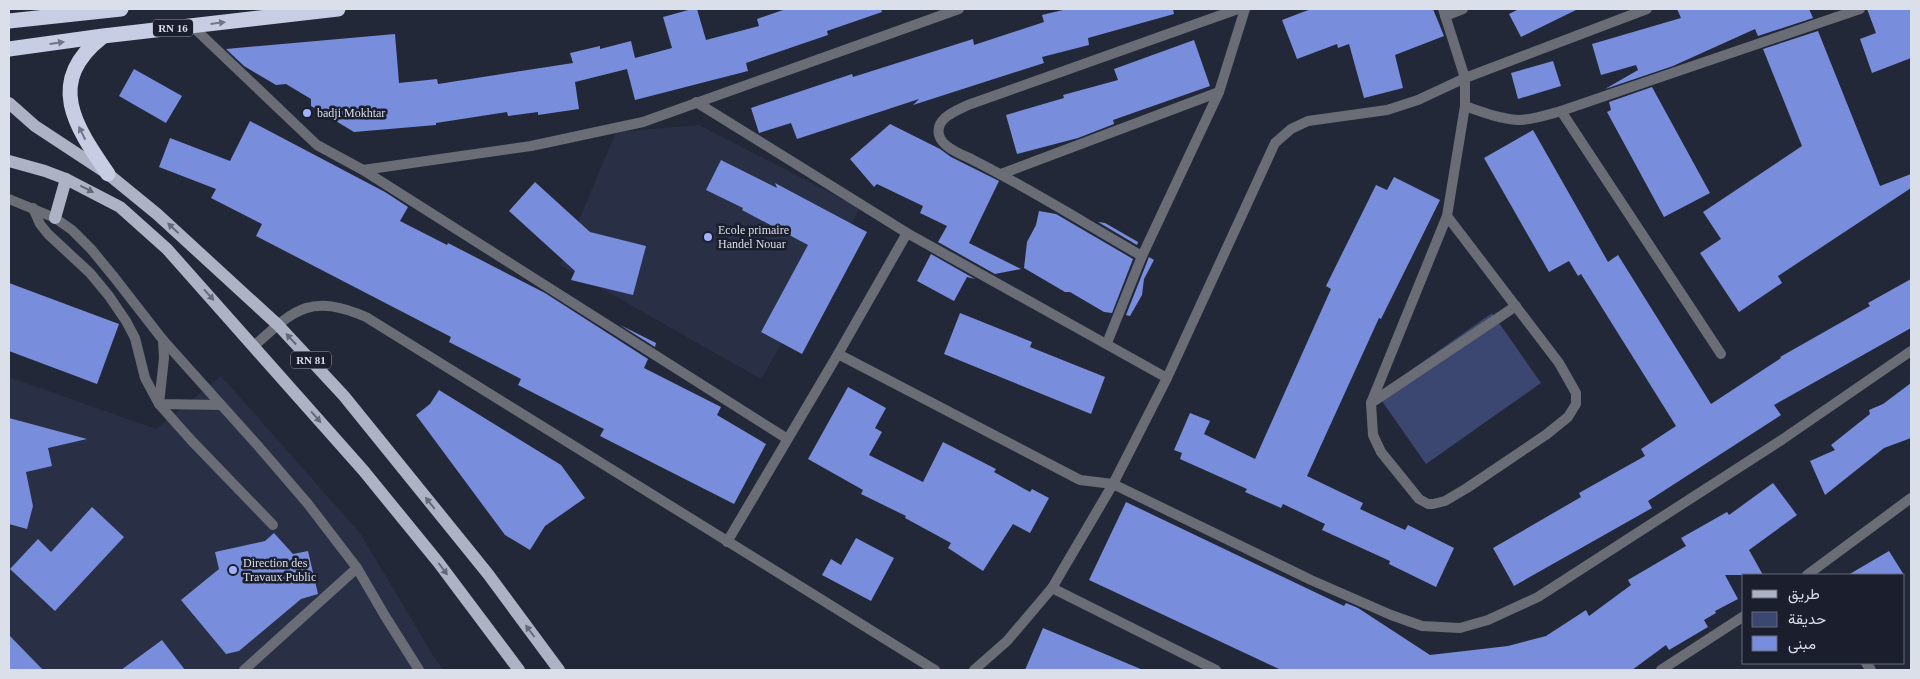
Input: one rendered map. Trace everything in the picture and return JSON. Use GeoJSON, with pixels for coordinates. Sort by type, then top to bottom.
{"type":"FeatureCollection","features":[{"type":"Feature","properties":{"kind":"highway"},"geometry":{"type":"LineString","coordinates":[[9,21],[120,9]]}},
{"type":"Feature","properties":{"kind":"highway","name":"RN 16"},"geometry":{"type":"LineString","coordinates":[[9,49],[103,36],[338,9]]}},
{"type":"Feature","properties":{"kind":"highway"},"geometry":{"type":"LineString","coordinates":[[103,36],[88,48],[76,64],[70,84],[71,102],[83,138],[108,174]]}},
{"type":"Feature","properties":{"kind":"main road","name":"RN 81"},"geometry":{"type":"LineString","coordinates":[[9,103],[35,126],[108,174],[158,214],[278,324],[344,396],[488,574],[559,670]]}},
{"type":"Feature","properties":{"kind":"main road","name":"RN 81"},"geometry":{"type":"LineString","coordinates":[[9,160],[44,170],[66,179],[120,207],[177,261],[363,470],[438,562],[519,670]]}},
{"type":"Feature","properties":{"kind":"main road"},"geometry":{"type":"LineString","coordinates":[[56,218],[66,179]]}},
{"type":"Feature","properties":{"kind":"street"},"geometry":{"type":"LineString","coordinates":[[363,170],[531,146],[644,122],[959,9]]}},
{"type":"Feature","properties":{"kind":"street"},"geometry":{"type":"LineString","coordinates":[[1142,256],[1001,174],[950,148],[941,141],[938,134],[939,124],[945,117],[968,104],[1238,9]]}},
{"type":"Feature","properties":{"kind":"street"},"geometry":{"type":"LineString","coordinates":[[1107,343],[1142,256],[1219,92],[1246,9]]}},
{"type":"Feature","properties":{"kind":"street"},"geometry":{"type":"LineString","coordinates":[[1447,216],[1559,363],[1576,393],[1576,404],[1568,417],[1547,434],[1467,488],[1439,502],[1428,504],[1419,499],[1381,452],[1373,435],[1371,403],[1447,216],[1465,106],[1465,78],[1444,12],[1464,9]]}},
{"type":"Feature","properties":{"kind":"street"},"geometry":{"type":"LineString","coordinates":[[974,670],[1007,641],[1052,588],[1113,484],[1167,378],[1274,143],[1291,130],[1308,121],[1387,110],[1418,100],[1465,78],[1646,9]]}},
{"type":"Feature","properties":{"kind":"street"},"geometry":{"type":"LineString","coordinates":[[1465,106],[1492,116],[1519,120],[1560,111],[1860,9]]}},
{"type":"Feature","properties":{"kind":"street"},"geometry":{"type":"LineString","coordinates":[[192,26],[316,145],[363,170],[786,438]]}},
{"type":"Feature","properties":{"kind":"street"},"geometry":{"type":"LineString","coordinates":[[1001,174],[1219,92]]}},
{"type":"Feature","properties":{"kind":"street"},"geometry":{"type":"LineString","coordinates":[[696,102],[907,233],[1167,378]]}},
{"type":"Feature","properties":{"kind":"street"},"geometry":{"type":"LineString","coordinates":[[1560,111],[1720,354]]}},
{"type":"Feature","properties":{"kind":"street"},"geometry":{"type":"LineString","coordinates":[[9,199],[56,218],[72,230],[91,249],[163,340],[308,504],[357,568],[419,670]]}},
{"type":"Feature","properties":{"kind":"street"},"geometry":{"type":"LineString","coordinates":[[33,208],[40,224],[48,234],[90,273],[126,321],[135,338],[145,378],[159,404],[190,440],[273,526]]}},
{"type":"Feature","properties":{"kind":"street"},"geometry":{"type":"LineString","coordinates":[[726,542],[786,438],[838,354],[907,233]]}},
{"type":"Feature","properties":{"kind":"street"},"geometry":{"type":"LineString","coordinates":[[254,346],[292,314],[309,307],[326,305],[345,308],[366,317],[935,670]]}},
{"type":"Feature","properties":{"kind":"street"},"geometry":{"type":"LineString","coordinates":[[1371,403],[1516,306]]}},
{"type":"Feature","properties":{"kind":"street"},"geometry":{"type":"LineString","coordinates":[[159,404],[164,358],[163,340]]}},
{"type":"Feature","properties":{"kind":"street"},"geometry":{"type":"LineString","coordinates":[[838,354],[1080,480],[1113,484],[1311,580],[1391,615],[1422,626],[1460,628],[1488,620],[1538,596],[1782,439],[1911,351]]}},
{"type":"Feature","properties":{"kind":"street"},"geometry":{"type":"LineString","coordinates":[[159,404],[221,406]]}},
{"type":"Feature","properties":{"kind":"street"},"geometry":{"type":"LineString","coordinates":[[1809,574],[1911,498]]}},
{"type":"Feature","properties":{"kind":"street"},"geometry":{"type":"LineString","coordinates":[[244,670],[357,568]]}},
{"type":"Feature","properties":{"kind":"street"},"geometry":{"type":"LineString","coordinates":[[1052,588],[1216,670]]}},
{"type":"Feature","properties":{"kind":"street"},"geometry":{"type":"LineString","coordinates":[[1661,670],[1742,617]]}},
{"type":"Feature","properties":{"kind":"shaded area","name":"Ecole primaire Handel Nouar"},"geometry":{"type":"Polygon","coordinates":[[[699,125],[860,208],[761,379],[560,265],[616,132],[699,125]]]}},
{"type":"Feature","properties":{"kind":"shaded area"},"geometry":{"type":"Polygon","coordinates":[[[221,376],[360,533],[434,657],[444,670],[9,670],[9,377],[156,429],[221,376]]]}},
{"type":"Feature","properties":{"kind":"green space"},"geometry":{"type":"Polygon","coordinates":[[[1492,313],[1541,383],[1426,464],[1377,394],[1492,313]]]}},
{"type":"Feature","properties":{"kind":"building"},"geometry":{"type":"Polygon","coordinates":[[[697,9],[706,40],[759,26],[757,19],[786,9],[881,9],[882,12],[827,31],[828,35],[746,63],[748,71],[635,100],[627,69],[575,82],[579,109],[538,115],[538,112],[508,116],[507,112],[436,123],[436,125],[354,132],[311,106],[311,99],[286,84],[276,85],[244,66],[226,49],[395,34],[399,83],[437,79],[438,84],[573,63],[570,53],[600,46],[600,49],[631,41],[635,58],[672,48],[663,17],[697,9]]]}},
{"type":"Feature","properties":{"kind":"building"},"geometry":{"type":"Polygon","coordinates":[[[1067,9],[1173,9],[1174,14],[1088,38],[1089,45],[1042,57],[1044,63],[913,105],[919,99],[797,139],[791,123],[759,133],[751,108],[852,74],[853,77],[973,39],[974,45],[1044,22],[1042,15],[1067,9]]]}},
{"type":"Feature","properties":{"kind":"building"},"geometry":{"type":"Polygon","coordinates":[[[1311,9],[1433,9],[1444,36],[1395,55],[1403,88],[1364,98],[1349,44],[1338,48],[1337,44],[1297,59],[1282,20],[1311,9]]]}},
{"type":"Feature","properties":{"kind":"building"},"geometry":{"type":"Polygon","coordinates":[[[1519,9],[1578,9],[1521,37],[1509,14],[1519,9]]]}},
{"type":"Feature","properties":{"kind":"building"},"geometry":{"type":"Polygon","coordinates":[[[1677,9],[1809,9],[1813,18],[1758,36],[1755,29],[1673,66],[1605,89],[1638,70],[1636,65],[1601,75],[1592,44],[1681,18],[1677,9]]]}},
{"type":"Feature","properties":{"kind":"building"},"geometry":{"type":"Polygon","coordinates":[[[1867,9],[1911,9],[1911,58],[1872,73],[1860,39],[1876,33],[1867,9]]]}},
{"type":"Feature","properties":{"kind":"building"},"geometry":{"type":"Polygon","coordinates":[[[1818,31],[1880,186],[1911,174],[1911,188],[1778,276],[1782,283],[1739,312],[1700,253],[1721,239],[1703,212],[1802,146],[1763,49],[1818,31]]]}},
{"type":"Feature","properties":{"kind":"building"},"geometry":{"type":"Polygon","coordinates":[[[1194,40],[1210,86],[1113,120],[1114,124],[1078,138],[1017,154],[1006,115],[1064,98],[1063,95],[1118,80],[1114,69],[1194,40]]]}},
{"type":"Feature","properties":{"kind":"building"},"geometry":{"type":"Polygon","coordinates":[[[1553,61],[1561,86],[1518,99],[1511,73],[1553,61]]]}},
{"type":"Feature","properties":{"kind":"building"},"geometry":{"type":"Polygon","coordinates":[[[134,69],[182,96],[166,123],[119,96],[134,69]]]}},
{"type":"Feature","properties":{"kind":"building"},"geometry":{"type":"Polygon","coordinates":[[[1652,87],[1710,193],[1664,217],[1607,112],[1611,110],[1609,102],[1652,87]]]}},
{"type":"Feature","properties":{"kind":"building"},"geometry":{"type":"Polygon","coordinates":[[[250,121],[385,192],[408,207],[400,221],[447,245],[448,243],[545,293],[648,359],[644,368],[721,407],[717,415],[766,444],[734,504],[600,436],[604,429],[518,385],[521,379],[449,342],[451,337],[256,236],[262,224],[211,198],[216,189],[159,167],[170,138],[230,161],[250,121]]]}},
{"type":"Feature","properties":{"kind":"building"},"geometry":{"type":"Polygon","coordinates":[[[890,124],[999,181],[969,243],[1021,269],[995,274],[938,242],[947,226],[920,213],[923,206],[877,184],[874,187],[850,159],[890,124]]]}},
{"type":"Feature","properties":{"kind":"building"},"geometry":{"type":"Polygon","coordinates":[[[1533,130],[1608,262],[1618,255],[1711,404],[1780,357],[1870,306],[1868,303],[1911,279],[1911,328],[1774,405],[1781,415],[1648,501],[1652,508],[1514,586],[1493,548],[1581,497],[1579,493],[1645,456],[1641,449],[1676,426],[1581,274],[1578,276],[1569,261],[1549,272],[1484,158],[1533,130]]]}},
{"type":"Feature","properties":{"kind":"building"},"geometry":{"type":"Polygon","coordinates":[[[721,160],[777,188],[775,183],[867,232],[802,354],[761,332],[808,245],[742,210],[743,208],[706,190],[721,160]]]}},
{"type":"Feature","properties":{"kind":"building"},"geometry":{"type":"Polygon","coordinates":[[[1394,177],[1440,200],[1381,319],[1379,318],[1307,476],[1363,503],[1360,509],[1405,530],[1408,525],[1454,548],[1436,587],[1389,564],[1390,561],[1322,530],[1325,524],[1283,504],[1281,508],[1245,492],[1247,489],[1180,459],[1182,453],[1174,450],[1190,413],[1210,421],[1204,434],[1255,459],[1331,289],[1326,286],[1376,185],[1387,190],[1394,177]]]}},
{"type":"Feature","properties":{"kind":"building"},"geometry":{"type":"Polygon","coordinates":[[[535,182],[590,232],[646,246],[633,295],[571,280],[575,271],[509,211],[535,182]]]}},
{"type":"Feature","properties":{"kind":"building"},"geometry":{"type":"Polygon","coordinates":[[[1039,211],[1056,214],[1133,259],[1112,313],[1104,312],[1024,268],[1027,242],[1036,225],[1039,211]]]}},
{"type":"Feature","properties":{"kind":"building"},"geometry":{"type":"Polygon","coordinates":[[[1098,222],[1105,223],[1138,242],[1137,245],[1098,222]]]}},
{"type":"Feature","properties":{"kind":"building"},"geometry":{"type":"Polygon","coordinates":[[[931,254],[975,279],[967,277],[954,301],[917,281],[931,254]]]}},
{"type":"Feature","properties":{"kind":"building"},"geometry":{"type":"Polygon","coordinates":[[[1149,257],[1154,260],[1144,279],[1142,295],[1130,316],[1126,315],[1149,257]]]}},
{"type":"Feature","properties":{"kind":"building"},"geometry":{"type":"Polygon","coordinates":[[[9,283],[119,324],[97,384],[9,351],[9,283]]]}},
{"type":"Feature","properties":{"kind":"building"},"geometry":{"type":"Polygon","coordinates":[[[960,313],[1032,342],[1030,347],[1105,377],[1091,414],[944,354],[960,313]]]}},
{"type":"Feature","properties":{"kind":"building"},"geometry":{"type":"Polygon","coordinates":[[[620,325],[656,343],[655,347],[620,325]]]}},
{"type":"Feature","properties":{"kind":"building"},"geometry":{"type":"Polygon","coordinates":[[[1911,383],[1911,438],[1884,448],[1825,495],[1810,461],[1835,450],[1831,445],[1870,414],[1869,410],[1883,404],[1911,383]]]}},
{"type":"Feature","properties":{"kind":"building"},"geometry":{"type":"Polygon","coordinates":[[[848,387],[886,408],[875,428],[882,432],[869,455],[923,482],[943,442],[996,469],[994,472],[1030,492],[1032,489],[1049,498],[1030,533],[1013,524],[983,571],[948,548],[951,543],[905,518],[906,516],[861,494],[863,490],[808,459],[848,387]]]}},
{"type":"Feature","properties":{"kind":"building"},"geometry":{"type":"Polygon","coordinates":[[[439,390],[561,465],[585,498],[545,526],[530,550],[505,535],[416,415],[430,404],[439,390]]]}},
{"type":"Feature","properties":{"kind":"building"},"geometry":{"type":"Polygon","coordinates":[[[9,418],[87,439],[48,448],[52,466],[26,472],[33,506],[27,529],[9,524],[9,418]]]}},
{"type":"Feature","properties":{"kind":"building"},"geometry":{"type":"Polygon","coordinates":[[[1773,483],[1797,515],[1749,550],[1762,574],[1725,575],[1738,599],[1715,611],[1716,613],[1704,620],[1708,627],[1669,650],[1666,645],[1632,670],[1281,670],[1089,580],[1126,502],[1344,606],[1346,603],[1358,608],[1430,655],[1508,646],[1546,636],[1586,610],[1589,616],[1631,585],[1628,580],[1686,546],[1681,538],[1727,512],[1729,515],[1773,483]]]}},
{"type":"Feature","properties":{"kind":"building"},"geometry":{"type":"Polygon","coordinates":[[[92,507],[124,537],[55,611],[10,569],[38,539],[51,552],[92,507]]]}},
{"type":"Feature","properties":{"kind":"building"},"geometry":{"type":"Polygon","coordinates":[[[274,533],[293,554],[308,551],[318,594],[301,599],[239,651],[226,654],[181,600],[219,569],[215,552],[265,541],[274,533]]]}},
{"type":"Feature","properties":{"kind":"building"},"geometry":{"type":"Polygon","coordinates":[[[856,538],[894,558],[871,601],[822,575],[831,559],[841,565],[856,538]]]}},
{"type":"Feature","properties":{"kind":"building"},"geometry":{"type":"Polygon","coordinates":[[[1889,551],[1903,574],[1850,574],[1889,551]]]}},
{"type":"Feature","properties":{"kind":"building"},"geometry":{"type":"Polygon","coordinates":[[[1043,628],[1143,670],[1025,670],[1043,628]]]}},
{"type":"Feature","properties":{"kind":"building"},"geometry":{"type":"Polygon","coordinates":[[[9,635],[43,670],[9,670],[9,635]]]}},
{"type":"Feature","properties":{"kind":"building"},"geometry":{"type":"Polygon","coordinates":[[[162,640],[185,670],[121,670],[162,640]]]}},
{"type":"Feature","properties":{"kind":"place","name":"badji Mokhtar"},"geometry":{"type":"Point","coordinates":[307,113]}},
{"type":"Feature","properties":{"kind":"place","name":"Ecole primaire Handel Nouar"},"geometry":{"type":"Point","coordinates":[708,237]}},
{"type":"Feature","properties":{"kind":"place","name":"Direction des Travaux Public"},"geometry":{"type":"Point","coordinates":[233,570]}}]}
